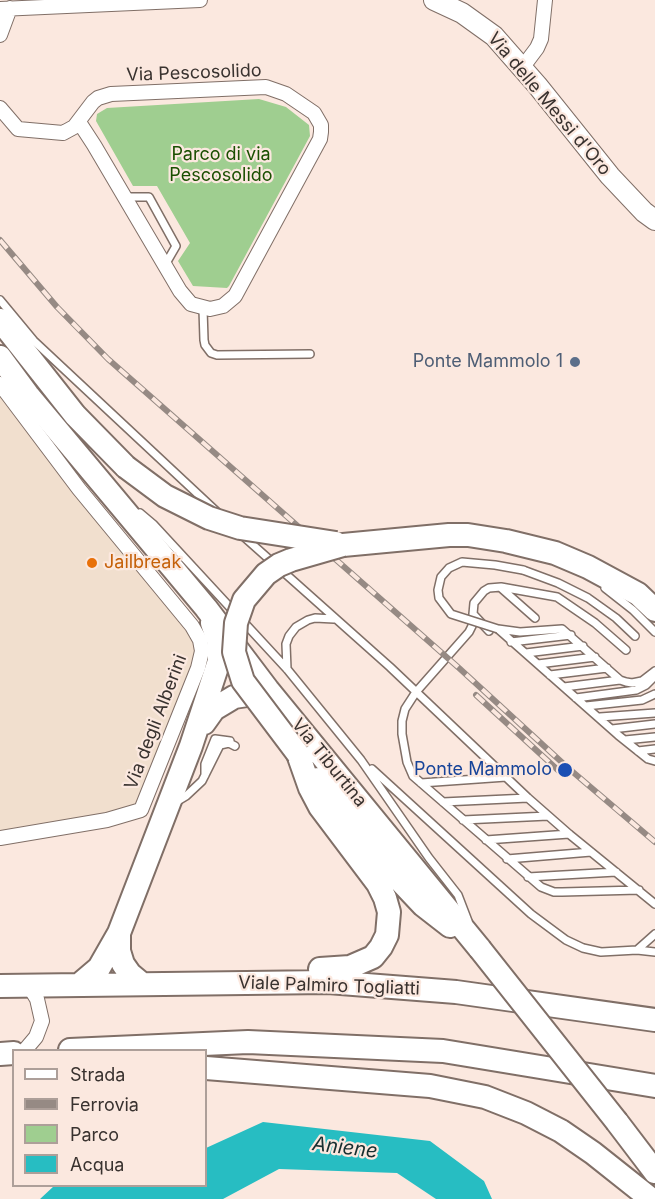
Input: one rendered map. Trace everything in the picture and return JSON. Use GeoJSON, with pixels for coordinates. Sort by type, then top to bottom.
{"type":"FeatureCollection","features":[{"type":"Feature","properties":{"kind":"main road"},"geometry":{"type":"LineString","coordinates":[[0,320],[75,415],[126,467],[165,496],[209,518],[240,528],[343,544]]}},
{"type":"Feature","properties":{"kind":"main road","name":"Via Tiburtina"},"geometry":{"type":"LineString","coordinates":[[0,357],[28,395],[206,608],[288,714],[480,949],[655,1172]]}},
{"type":"Feature","properties":{"kind":"main road"},"geometry":{"type":"LineString","coordinates":[[480,949],[423,905],[389,868],[351,835],[315,798],[298,754],[243,681],[234,652],[236,623],[247,594],[273,569],[291,560],[343,544],[468,535],[542,549],[588,567],[646,597],[651,617]]}},
{"type":"Feature","properties":{"kind":"main road"},"geometry":{"type":"LineString","coordinates":[[79,985],[99,968],[118,933],[191,746],[219,661],[218,640],[206,608]]}},
{"type":"Feature","properties":{"kind":"main road"},"geometry":{"type":"LineString","coordinates":[[191,746],[214,709],[234,697],[249,694],[262,696],[288,714]]}},
{"type":"Feature","properties":{"kind":"main road"},"geometry":{"type":"LineString","coordinates":[[229,982],[270,970],[350,968],[369,960],[378,952],[385,941],[388,930],[388,905],[351,835]]}},
{"type":"Feature","properties":{"kind":"main road"},"geometry":{"type":"LineString","coordinates":[[118,933],[119,951],[123,964],[130,974],[142,984]]}},
{"type":"Feature","properties":{"kind":"main road","name":"Viale Palmiro Togliatti"},"geometry":{"type":"LineString","coordinates":[[0,986],[328,982],[417,988],[651,1018]]}},
{"type":"Feature","properties":{"kind":"main road"},"geometry":{"type":"LineString","coordinates":[[104,1049],[249,1042],[432,1050],[655,1086]]}},
{"type":"Feature","properties":{"kind":"main road"},"geometry":{"type":"LineString","coordinates":[[207,1068],[430,1086],[485,1097],[519,1110],[561,1131],[651,1199]]}},
{"type":"Feature","properties":{"kind":"street"},"geometry":{"type":"LineString","coordinates":[[0,35],[5,8],[35,3],[200,0]]}},
{"type":"Feature","properties":{"kind":"street","name":"Via delle Messi d'Oro"},"geometry":{"type":"LineString","coordinates":[[434,0],[452,7],[477,22],[494,36],[610,176],[644,212],[655,220]]}},
{"type":"Feature","properties":{"kind":"street"},"geometry":{"type":"LineString","coordinates":[[522,68],[541,39],[545,0]]}},
{"type":"Feature","properties":{"kind":"street","name":"Via Pescosolido"},"geometry":{"type":"LineString","coordinates":[[79,122],[93,102],[111,94],[266,87],[286,94],[318,118],[320,139],[235,296],[224,306],[203,309]]}},
{"type":"Feature","properties":{"kind":"street"},"geometry":{"type":"LineString","coordinates":[[0,108],[14,127],[23,131],[63,133],[72,129],[79,122],[185,298],[191,304],[203,309]]}},
{"type":"Feature","properties":{"kind":"street","name":"Via degli Alberini"},"geometry":{"type":"LineString","coordinates":[[0,384],[80,489],[192,626],[201,645],[198,668],[141,810],[107,820],[0,838]]}},
{"type":"Feature","properties":{"kind":"street"},"geometry":{"type":"LineString","coordinates":[[25,1049],[41,1029],[42,1021],[37,999],[29,986]]}},
{"type":"Feature","properties":{"kind":"lane"},"geometry":{"type":"LineString","coordinates":[[125,197],[149,197],[176,246],[165,265]]}},
{"type":"Feature","properties":{"kind":"lane"},"geometry":{"type":"LineString","coordinates":[[0,300],[40,348],[390,666],[528,798],[655,904]]}},
{"type":"Feature","properties":{"kind":"lane"},"geometry":{"type":"LineString","coordinates":[[203,309],[205,345],[211,353],[217,355],[310,354]]}},
{"type":"Feature","properties":{"kind":"lane"},"geometry":{"type":"LineString","coordinates":[[98,480],[153,524],[287,669],[361,760],[458,896],[480,949]]}},
{"type":"Feature","properties":{"kind":"lane"},"geometry":{"type":"LineString","coordinates":[[542,549],[594,580],[633,610],[651,617],[655,632]]}},
{"type":"Feature","properties":{"kind":"lane"},"geometry":{"type":"LineString","coordinates":[[620,680],[571,635],[559,628],[520,632],[498,629],[458,617],[448,611],[439,594],[441,577],[448,568],[462,562],[523,570],[558,583],[588,598],[635,636]]}},
{"type":"Feature","properties":{"kind":"lane"},"geometry":{"type":"LineString","coordinates":[[501,587],[536,618]]}},
{"type":"Feature","properties":{"kind":"lane"},"geometry":{"type":"LineString","coordinates":[[626,650],[595,623],[557,597],[501,587],[489,588],[480,594],[474,603],[472,626],[469,632],[416,692],[405,709],[402,727],[407,762],[413,776],[507,859],[546,890],[570,892],[639,890]]}},
{"type":"Feature","properties":{"kind":"lane"},"geometry":{"type":"LineString","coordinates":[[472,614],[489,631]]}},
{"type":"Feature","properties":{"kind":"lane"},"geometry":{"type":"LineString","coordinates":[[287,669],[286,644],[296,627],[315,618],[337,620]]}},
{"type":"Feature","properties":{"kind":"lane"},"geometry":{"type":"LineString","coordinates":[[498,629],[638,751],[648,759],[655,761]]}},
{"type":"Feature","properties":{"kind":"lane"},"geometry":{"type":"LineString","coordinates":[[511,642],[571,635]]}},
{"type":"Feature","properties":{"kind":"lane"},"geometry":{"type":"LineString","coordinates":[[526,653],[583,646]]}},
{"type":"Feature","properties":{"kind":"lane"},"geometry":{"type":"LineString","coordinates":[[538,664],[595,657]]}},
{"type":"Feature","properties":{"kind":"lane"},"geometry":{"type":"LineString","coordinates":[[550,675],[607,668]]}},
{"type":"Feature","properties":{"kind":"lane"},"geometry":{"type":"LineString","coordinates":[[564,687],[620,680],[632,683],[646,679],[655,673]]}},
{"type":"Feature","properties":{"kind":"lane"},"geometry":{"type":"LineString","coordinates":[[576,698],[632,691],[646,685],[655,673]]}},
{"type":"Feature","properties":{"kind":"lane"},"geometry":{"type":"LineString","coordinates":[[586,706],[642,700],[655,694]]}},
{"type":"Feature","properties":{"kind":"lane"},"geometry":{"type":"LineString","coordinates":[[600,717],[655,713]]}},
{"type":"Feature","properties":{"kind":"lane"},"geometry":{"type":"LineString","coordinates":[[612,729],[655,724]]}},
{"type":"Feature","properties":{"kind":"lane"},"geometry":{"type":"LineString","coordinates":[[625,740],[655,737]]}},
{"type":"Feature","properties":{"kind":"lane"},"geometry":{"type":"LineString","coordinates":[[168,806],[186,796],[202,781],[220,745],[230,743],[235,746]]}},
{"type":"Feature","properties":{"kind":"lane"},"geometry":{"type":"LineString","coordinates":[[638,751],[655,749]]}},
{"type":"Feature","properties":{"kind":"lane"},"geometry":{"type":"LineString","coordinates":[[361,760],[531,914],[560,936],[591,950],[655,952]]}},
{"type":"Feature","properties":{"kind":"lane"},"geometry":{"type":"LineString","coordinates":[[421,783],[506,777]]}},
{"type":"Feature","properties":{"kind":"lane"},"geometry":{"type":"LineString","coordinates":[[443,802],[528,798]]}},
{"type":"Feature","properties":{"kind":"lane"},"geometry":{"type":"LineString","coordinates":[[463,820],[548,816]]}},
{"type":"Feature","properties":{"kind":"lane"},"geometry":{"type":"LineString","coordinates":[[486,840],[569,834]]}},
{"type":"Feature","properties":{"kind":"lane"},"geometry":{"type":"LineString","coordinates":[[507,859],[591,852]]}},
{"type":"Feature","properties":{"kind":"lane"},"geometry":{"type":"LineString","coordinates":[[528,877],[616,872]]}},
{"type":"Feature","properties":{"kind":"lane"},"geometry":{"type":"LineString","coordinates":[[637,950],[655,934]]}},
{"type":"Feature","properties":{"kind":"shaded area"},"geometry":{"type":"Polygon","coordinates":[[[0,384],[201,645],[144,806],[0,838],[0,384]]]}},
{"type":"Feature","properties":{"kind":"green space","name":"Parco di via Pescosolido"},"geometry":{"type":"Polygon","coordinates":[[[259,99],[286,107],[309,125],[310,136],[229,286],[227,288],[193,286],[178,261],[190,243],[157,186],[133,186],[96,121],[97,114],[107,108],[259,99]]]}},
{"type":"Feature","properties":{"kind":"water","name":"Aniene"},"geometry":{"type":"Polygon","coordinates":[[[263,1122],[430,1141],[484,1181],[492,1199],[436,1199],[397,1173],[279,1169],[223,1199],[40,1199],[53,1187],[207,1187],[207,1148],[263,1122]]]}},
{"type":"Feature","properties":{"kind":"railway"},"geometry":{"type":"LineString","coordinates":[[0,240],[57,307],[108,359],[459,668],[567,767],[655,842]]}},
{"type":"Feature","properties":{"kind":"railway"},"geometry":{"type":"LineString","coordinates":[[476,695],[560,772]]}},
{"type":"Feature","properties":{"kind":"place","name":"Ponte Mammolo 1"},"geometry":{"type":"Point","coordinates":[575,362]}},
{"type":"Feature","properties":{"kind":"place","name":"Jailbreak"},"geometry":{"type":"Point","coordinates":[92,563]}},
{"type":"Feature","properties":{"kind":"place","name":"Ponte Mammolo"},"geometry":{"type":"Point","coordinates":[565,770]}}]}
